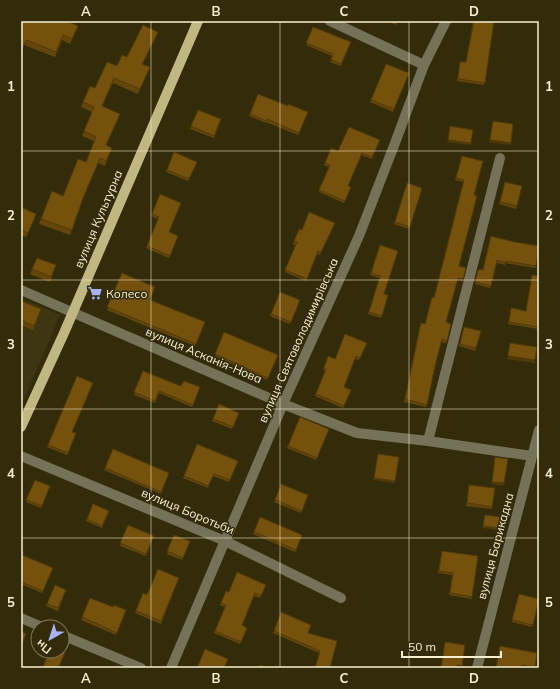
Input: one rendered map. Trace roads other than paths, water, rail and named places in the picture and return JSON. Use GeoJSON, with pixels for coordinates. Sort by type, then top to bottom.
{"type":"FeatureCollection","features":[{"type":"Feature","properties":{"kind":"main road","name":"вулиця Культурна"},"geometry":{"type":"LineString","coordinates":[[21,426],[198,21]]}},
{"type":"Feature","properties":{"kind":"street"},"geometry":{"type":"LineString","coordinates":[[330,21],[424,65]]}},
{"type":"Feature","properties":{"kind":"street","name":"вулиця Святоволодимирівська"},"geometry":{"type":"LineString","coordinates":[[171,668],[283,404],[359,236],[424,65],[446,21]]}},
{"type":"Feature","properties":{"kind":"street"},"geometry":{"type":"LineString","coordinates":[[428,440],[500,158]]}},
{"type":"Feature","properties":{"kind":"street","name":"вулиця Асканія-Нова"},"geometry":{"type":"LineString","coordinates":[[21,290],[283,404],[357,433],[428,440],[532,456]]}},
{"type":"Feature","properties":{"kind":"street","name":"вулиця Барикадна"},"geometry":{"type":"LineString","coordinates":[[477,668],[539,430]]}},
{"type":"Feature","properties":{"kind":"street","name":"вулиця Боротьби"},"geometry":{"type":"LineString","coordinates":[[21,456],[225,541],[341,598]]}},
{"type":"Feature","properties":{"kind":"street"},"geometry":{"type":"LineString","coordinates":[[70,638],[141,668]]}},
{"type":"Feature","properties":{"kind":"place","name":"Колесо"},"geometry":{"type":"Point","coordinates":[95,293]}}]}
